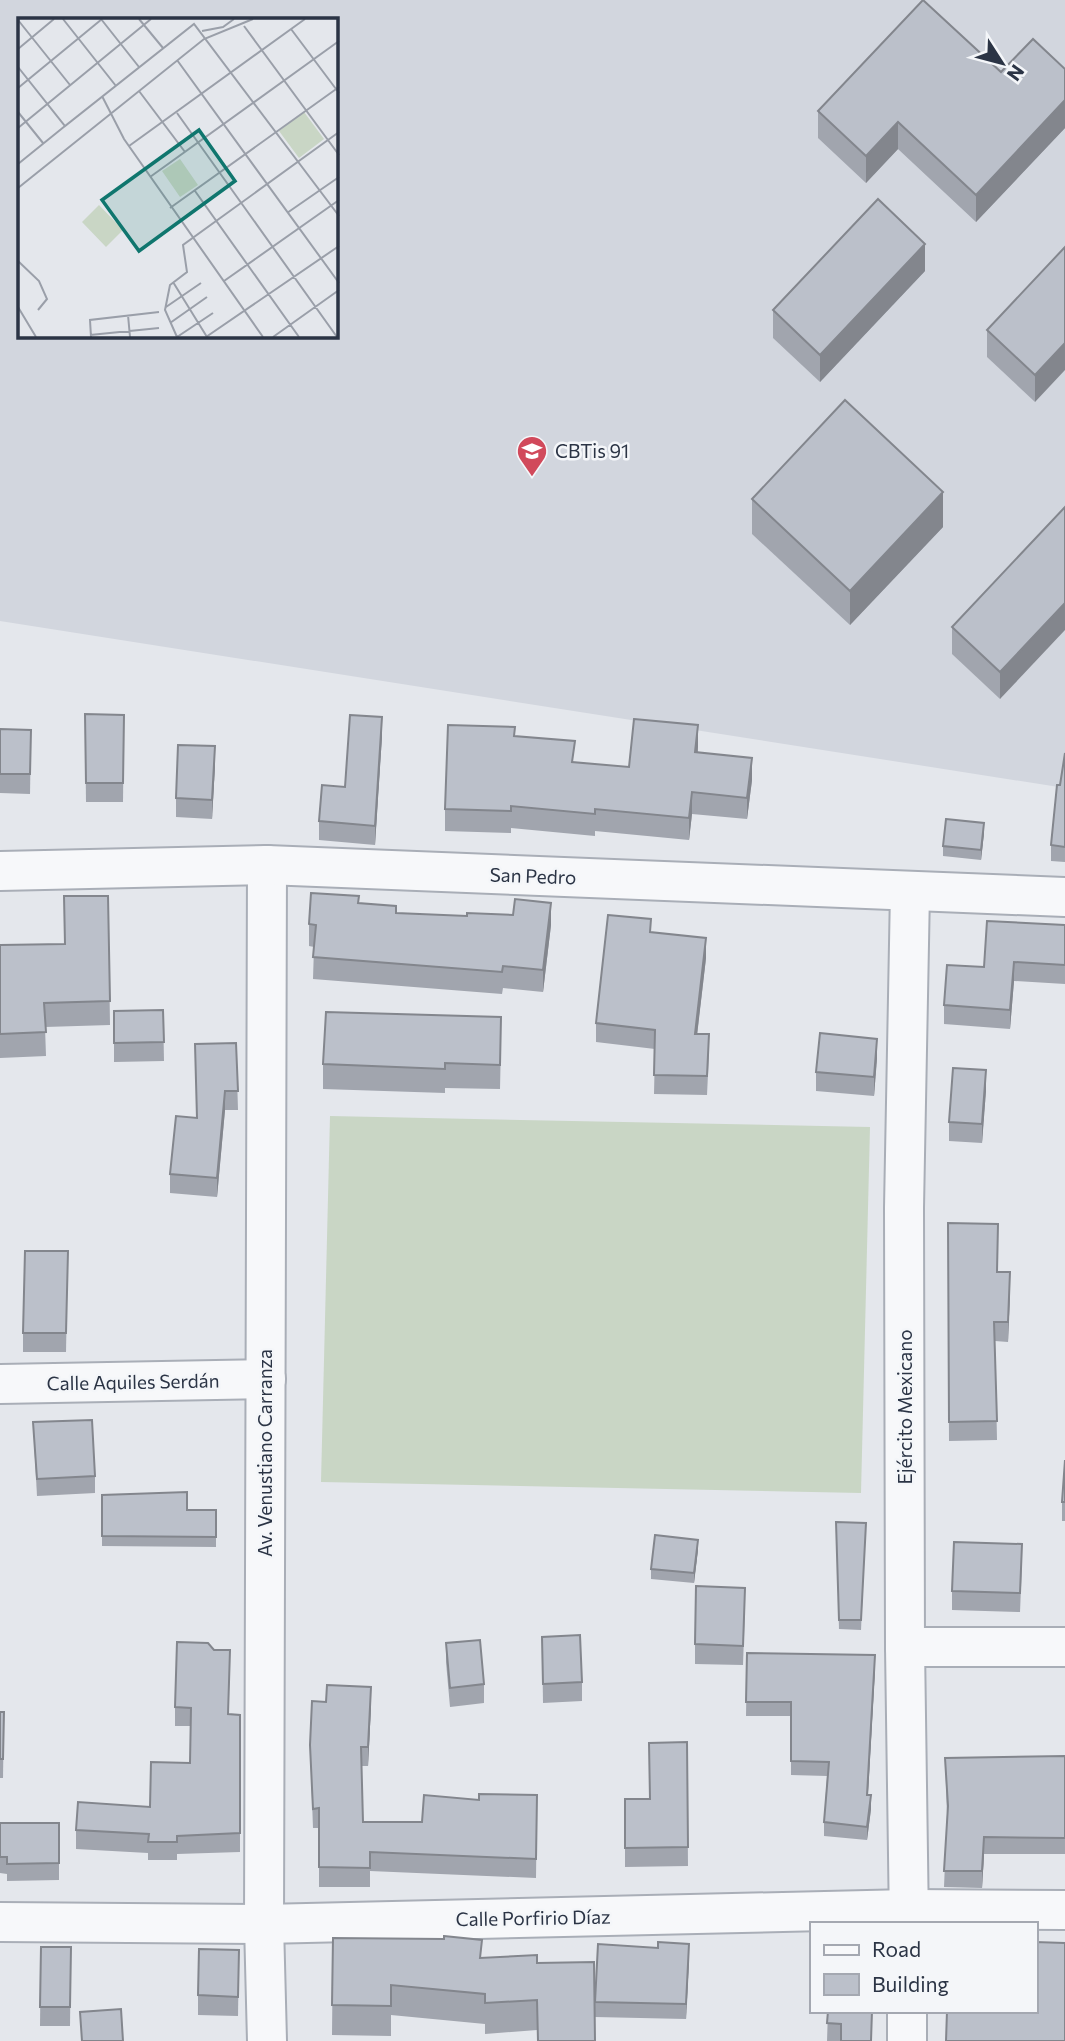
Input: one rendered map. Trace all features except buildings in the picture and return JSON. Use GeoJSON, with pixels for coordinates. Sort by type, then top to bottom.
{"type":"FeatureCollection","features":[{"type":"Feature","properties":{"kind":"street","name":"San Pedro"},"geometry":{"type":"LineString","coordinates":[[0,871],[267,865],[1065,897]]}},
{"type":"Feature","properties":{"kind":"street","name":"Av. Venustiano Carranza"},"geometry":{"type":"LineString","coordinates":[[267,865],[264,1924],[267,2041]]}},
{"type":"Feature","properties":{"kind":"street","name":"Ejército Mexicano"},"geometry":{"type":"LineString","coordinates":[[909,1916],[905,1647],[904,1208],[910,891]]}},
{"type":"Feature","properties":{"kind":"street","name":"Calle Aquiles Serdán"},"geometry":{"type":"LineString","coordinates":[[0,1384],[266,1380]]}},
{"type":"Feature","properties":{"kind":"street"},"geometry":{"type":"LineString","coordinates":[[905,1647],[1065,1647]]}},
{"type":"Feature","properties":{"kind":"street","name":"Calle Porfirio Díaz"},"geometry":{"type":"LineString","coordinates":[[0,1922],[264,1924],[909,1916],[1065,1910]]}},
{"type":"Feature","properties":{"kind":"street"},"geometry":{"type":"LineString","coordinates":[[906,2041],[907,2013]]}},
{"type":"Feature","properties":{"kind":"shaded area","name":"CBTis 91"},"geometry":{"type":"Polygon","coordinates":[[[0,0],[1065,0],[1065,788],[0,621],[0,0]]]}},
{"type":"Feature","properties":{"kind":"green space"},"geometry":{"type":"Polygon","coordinates":[[[330,1116],[870,1127],[861,1493],[321,1482],[330,1116]]]}},
{"type":"Feature","properties":{"kind":"place","name":"CBTis 91"},"geometry":{"type":"Point","coordinates":[532,478]}}]}
